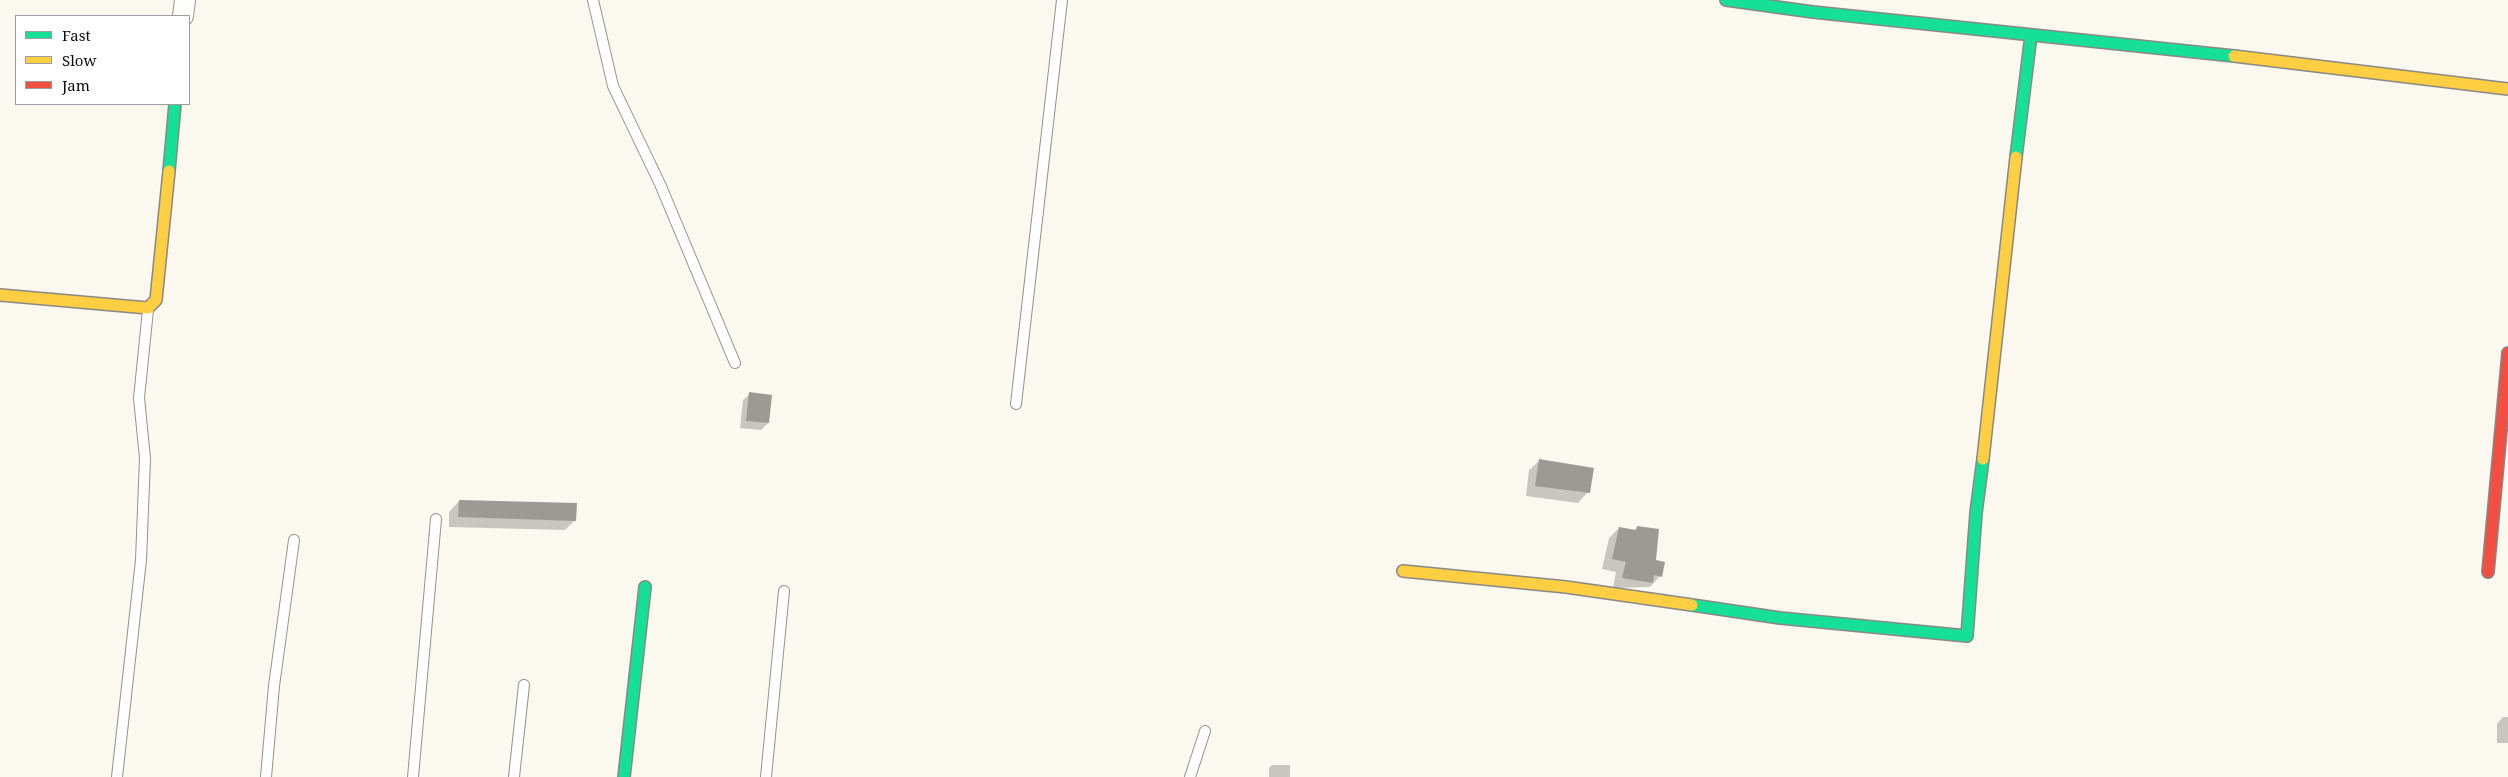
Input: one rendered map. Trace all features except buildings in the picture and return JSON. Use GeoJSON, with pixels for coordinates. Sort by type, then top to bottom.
{"type":"FeatureCollection","features":[{"type":"Feature","properties":{"kind":"street"},"geometry":{"type":"LineString","coordinates":[[183,15],[184,0]]}},
{"type":"Feature","properties":{"kind":"street"},"geometry":{"type":"LineString","coordinates":[[1726,0],[1814,6],[2030,35],[2065,36],[2200,54],[2324,65],[2508,89]]}},
{"type":"Feature","properties":{"kind":"street"},"geometry":{"type":"LineString","coordinates":[[1403,570],[1566,587],[1780,618],[1967,636],[1976,514],[1993,384],[2008,221],[2030,35]]}},
{"type":"Feature","properties":{"kind":"street"},"geometry":{"type":"LineString","coordinates":[[0,295],[148,308],[156,300],[175,105]]}},
{"type":"Feature","properties":{"kind":"street"},"geometry":{"type":"LineString","coordinates":[[2488,572],[2508,353]]}},
{"type":"Feature","properties":{"kind":"street"},"geometry":{"type":"LineString","coordinates":[[624,777],[645,587]]}},
{"type":"Feature","properties":{"kind":"lane"},"geometry":{"type":"LineString","coordinates":[[593,0],[613,86],[660,184],[735,363]]}},
{"type":"Feature","properties":{"kind":"lane"},"geometry":{"type":"LineString","coordinates":[[1016,404],[1062,0]]}},
{"type":"Feature","properties":{"kind":"lane"},"geometry":{"type":"LineString","coordinates":[[117,777],[141,560],[145,458],[139,398],[148,308]]}},
{"type":"Feature","properties":{"kind":"lane"},"geometry":{"type":"LineString","coordinates":[[413,777],[436,519]]}},
{"type":"Feature","properties":{"kind":"lane"},"geometry":{"type":"LineString","coordinates":[[266,777],[274,686],[294,540]]}},
{"type":"Feature","properties":{"kind":"lane"},"geometry":{"type":"LineString","coordinates":[[766,777],[784,591]]}},
{"type":"Feature","properties":{"kind":"lane"},"geometry":{"type":"LineString","coordinates":[[514,777],[524,685]]}},
{"type":"Feature","properties":{"kind":"lane"},"geometry":{"type":"LineString","coordinates":[[1190,777],[1205,731]]}},
{"type":"Feature","properties":{"kind":"traffic: fast"},"geometry":{"type":"LineString","coordinates":[[1726,0],[1813,12],[2234,56]]}},
{"type":"Feature","properties":{"kind":"traffic: fast"},"geometry":{"type":"LineString","coordinates":[[2016,157],[2031,35]]}},
{"type":"Feature","properties":{"kind":"traffic: fast"},"geometry":{"type":"LineString","coordinates":[[169,171],[175,105]]}},
{"type":"Feature","properties":{"kind":"traffic: fast"},"geometry":{"type":"LineString","coordinates":[[1692,605],[1780,618],[1967,636],[1976,513],[1983,459]]}},
{"type":"Feature","properties":{"kind":"traffic: fast"},"geometry":{"type":"LineString","coordinates":[[624,777],[645,587]]}},
{"type":"Feature","properties":{"kind":"traffic: slow"},"geometry":{"type":"LineString","coordinates":[[2234,56],[2508,89]]}},
{"type":"Feature","properties":{"kind":"traffic: slow"},"geometry":{"type":"LineString","coordinates":[[1983,459],[2016,157]]}},
{"type":"Feature","properties":{"kind":"traffic: slow"},"geometry":{"type":"LineString","coordinates":[[0,295],[148,308],[156,300],[169,171]]}},
{"type":"Feature","properties":{"kind":"traffic: slow"},"geometry":{"type":"LineString","coordinates":[[1403,571],[1566,587],[1692,605]]}},
{"type":"Feature","properties":{"kind":"traffic: jam"},"geometry":{"type":"LineString","coordinates":[[2488,572],[2508,353]]}}]}
